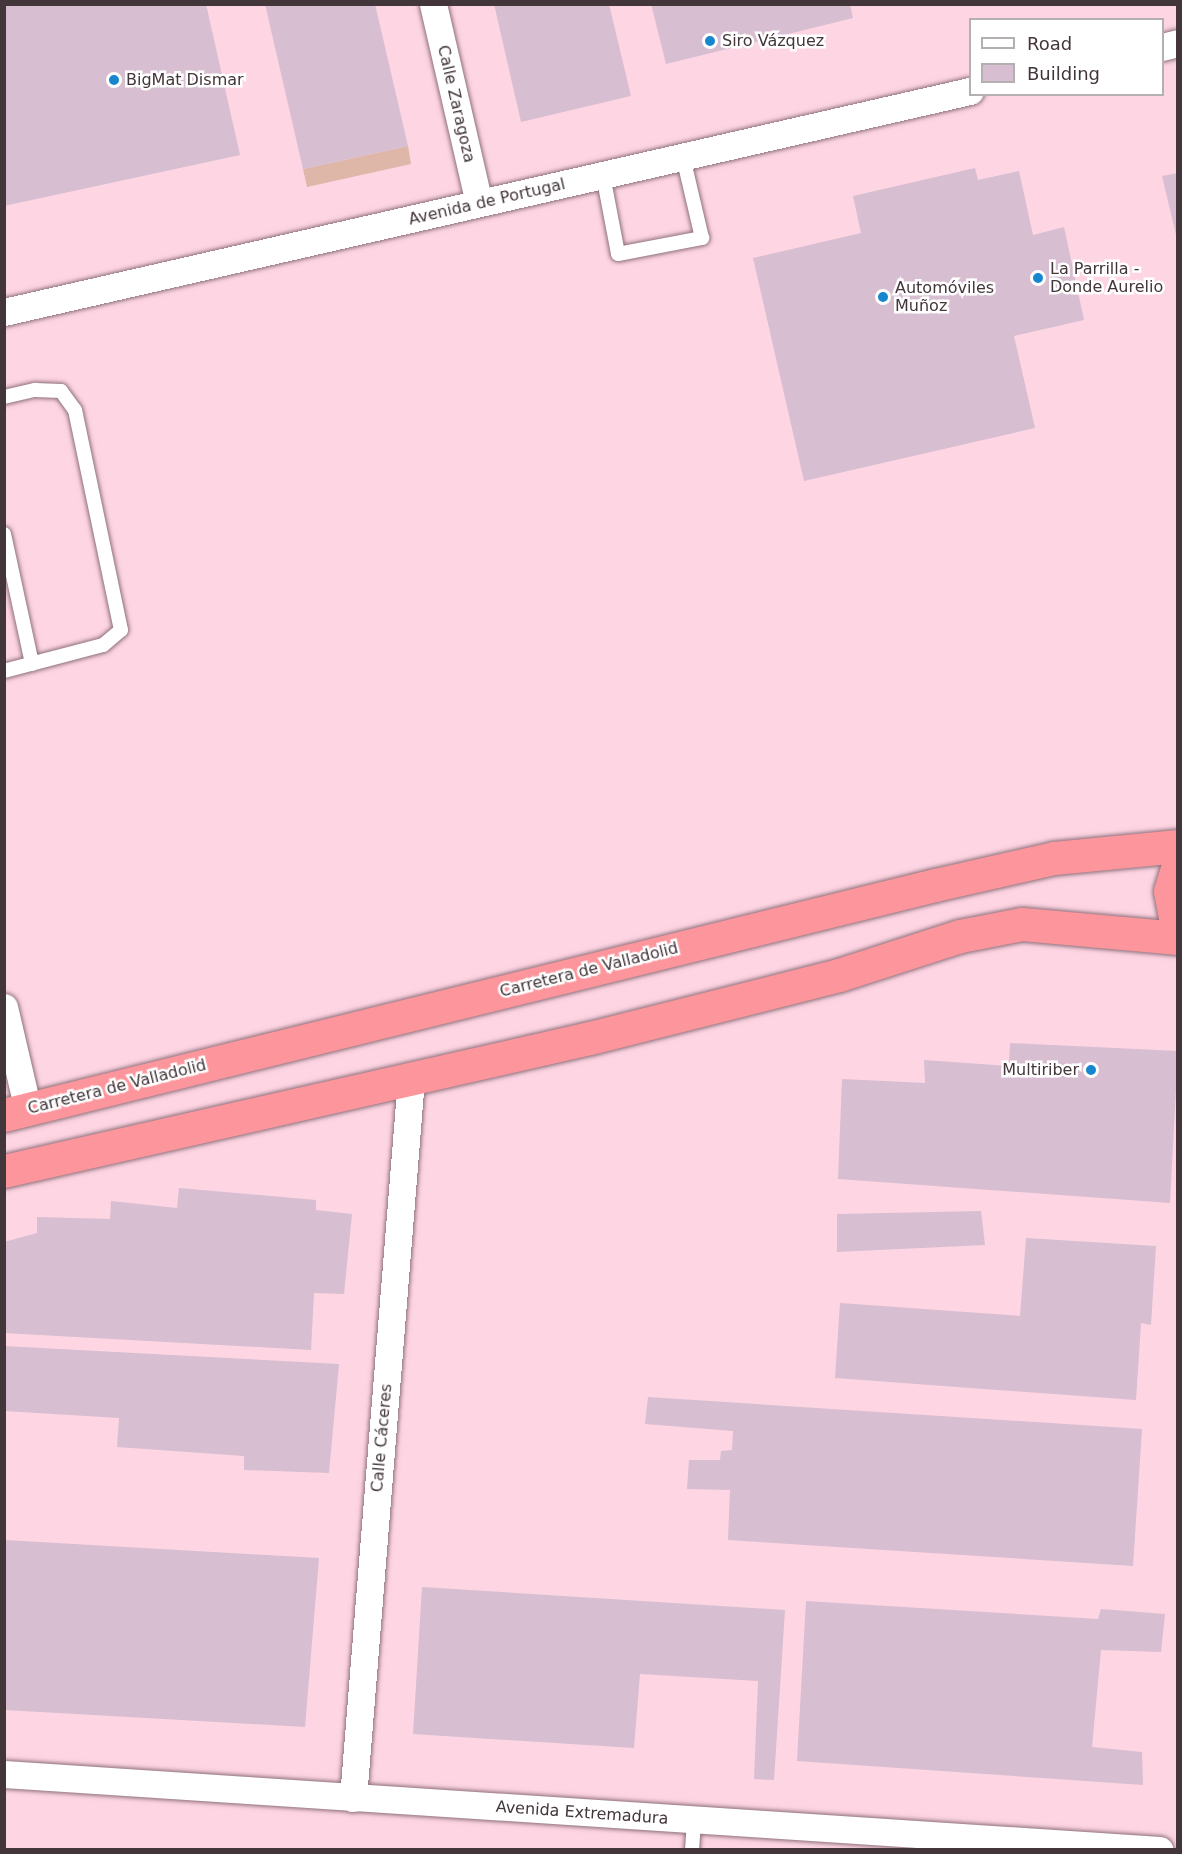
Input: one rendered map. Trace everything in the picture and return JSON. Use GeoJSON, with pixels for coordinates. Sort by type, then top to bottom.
{"type":"FeatureCollection","features":[{"type":"Feature","properties":{"kind":"highway","name":"Carretera de Valladolid"},"geometry":{"type":"LineString","coordinates":[[16,1113],[935,885],[1054,858],[1178,846]]}},
{"type":"Feature","properties":{"kind":"highway"},"geometry":{"type":"LineString","coordinates":[[1178,865],[1170,891],[1178,933]]}},
{"type":"Feature","properties":{"kind":"highway"},"geometry":{"type":"LineString","coordinates":[[4,1171],[411,1078],[805,984],[960,936],[1022,924],[1094,927],[1178,939]]}},
{"type":"Feature","properties":{"kind":"street","name":"Calle Zaragoza"},"geometry":{"type":"LineString","coordinates":[[433,4],[479,204]]}},
{"type":"Feature","properties":{"kind":"street","name":"Avenida de Portugal"},"geometry":{"type":"LineString","coordinates":[[4,312],[969,91]]}},
{"type":"Feature","properties":{"kind":"street"},"geometry":{"type":"LineString","coordinates":[[4,1007],[16,1113]]}},
{"type":"Feature","properties":{"kind":"street","name":"Calle Cáceres"},"geometry":{"type":"LineString","coordinates":[[353,1797],[411,1078]]}},
{"type":"Feature","properties":{"kind":"street","name":"Avenida Extremadura"},"geometry":{"type":"LineString","coordinates":[[4,1774],[1161,1850]]}},
{"type":"Feature","properties":{"kind":"lane"},"geometry":{"type":"LineString","coordinates":[[603,175],[618,254],[702,238],[683,157]]}},
{"type":"Feature","properties":{"kind":"lane"},"geometry":{"type":"LineString","coordinates":[[4,397],[35,390],[61,391],[75,410],[121,630],[103,645],[4,671]]}},
{"type":"Feature","properties":{"kind":"lane"},"geometry":{"type":"LineString","coordinates":[[4,534],[32,664]]}},
{"type":"Feature","properties":{"kind":"lane"},"geometry":{"type":"LineString","coordinates":[[692,1850],[694,1820]]}},
{"type":"Feature","properties":{"kind":"shaded area"},"geometry":{"type":"Polygon","coordinates":[[[5,5],[1177,5],[1177,1849],[5,1849],[5,5]]]}},
{"type":"Feature","properties":{"kind":"shaded area"},"geometry":{"type":"Polygon","coordinates":[[[408,146],[411,164],[307,187],[303,169],[408,146]]]}},
{"type":"Feature","properties":{"kind":"building","name":"BigMat Dismar"},"geometry":{"type":"Polygon","coordinates":[[[4,4],[206,4],[240,155],[4,206],[4,4]]]}},
{"type":"Feature","properties":{"kind":"building"},"geometry":{"type":"Polygon","coordinates":[[[265,4],[375,4],[408,146],[303,169],[265,4]]]}},
{"type":"Feature","properties":{"kind":"building"},"geometry":{"type":"Polygon","coordinates":[[[494,4],[609,4],[631,96],[521,122],[494,4]]]}},
{"type":"Feature","properties":{"kind":"building","name":"Siro Vázquez"},"geometry":{"type":"Polygon","coordinates":[[[651,4],[850,4],[853,18],[666,64],[651,4]]]}},
{"type":"Feature","properties":{"kind":"building","name":"Automóviles Muñoz"},"geometry":{"type":"Polygon","coordinates":[[[975,168],[978,180],[1019,171],[1033,235],[1064,227],[1084,320],[1014,336],[1035,428],[804,481],[753,258],[861,233],[853,196],[975,168]]]}},
{"type":"Feature","properties":{"kind":"building"},"geometry":{"type":"Polygon","coordinates":[[[1178,173],[1178,239],[1177,239],[1162,176],[1178,173]]]}},
{"type":"Feature","properties":{"kind":"building"},"geometry":{"type":"Polygon","coordinates":[[[1010,1043],[1178,1051],[1170,1203],[838,1179],[842,1079],[925,1083],[924,1060],[1009,1066],[1010,1043]]]}},
{"type":"Feature","properties":{"kind":"building"},"geometry":{"type":"Polygon","coordinates":[[[179,1188],[316,1200],[316,1210],[352,1214],[344,1294],[314,1293],[311,1350],[4,1333],[4,1242],[37,1233],[37,1217],[110,1219],[111,1201],[177,1208],[179,1188]]]}},
{"type":"Feature","properties":{"kind":"building"},"geometry":{"type":"Polygon","coordinates":[[[981,1211],[985,1245],[837,1252],[837,1214],[981,1211]]]}},
{"type":"Feature","properties":{"kind":"building"},"geometry":{"type":"Polygon","coordinates":[[[1026,1238],[1156,1246],[1151,1325],[1141,1323],[1136,1400],[835,1378],[840,1303],[1020,1316],[1026,1238]]]}},
{"type":"Feature","properties":{"kind":"building"},"geometry":{"type":"Polygon","coordinates":[[[4,1346],[339,1364],[329,1473],[244,1470],[244,1456],[117,1447],[119,1418],[4,1411],[4,1346]]]}},
{"type":"Feature","properties":{"kind":"building"},"geometry":{"type":"Polygon","coordinates":[[[648,1397],[1142,1429],[1133,1566],[728,1540],[730,1490],[687,1489],[689,1460],[720,1460],[721,1451],[732,1450],[733,1431],[645,1424],[648,1397]]]}},
{"type":"Feature","properties":{"kind":"building"},"geometry":{"type":"Polygon","coordinates":[[[5,1540],[319,1558],[305,1727],[5,1710],[5,1540]]]}},
{"type":"Feature","properties":{"kind":"building"},"geometry":{"type":"Polygon","coordinates":[[[422,1587],[785,1610],[774,1780],[754,1779],[758,1681],[640,1674],[634,1748],[413,1734],[422,1587]]]}},
{"type":"Feature","properties":{"kind":"building"},"geometry":{"type":"Polygon","coordinates":[[[806,1601],[1098,1619],[1101,1609],[1165,1614],[1161,1652],[1101,1650],[1092,1747],[1142,1752],[1143,1785],[797,1761],[806,1601]]]}},
{"type":"Feature","properties":{"kind":"place","name":"Siro Vázquez"},"geometry":{"type":"Point","coordinates":[710,41]}},
{"type":"Feature","properties":{"kind":"place","name":"BigMat Dismar"},"geometry":{"type":"Point","coordinates":[114,80]}},
{"type":"Feature","properties":{"kind":"place","name":"La Parrilla - Donde Aurelio"},"geometry":{"type":"Point","coordinates":[1038,278]}},
{"type":"Feature","properties":{"kind":"place","name":"Automóviles Muñoz"},"geometry":{"type":"Point","coordinates":[883,297]}},
{"type":"Feature","properties":{"kind":"place","name":"Multiriber"},"geometry":{"type":"Point","coordinates":[1091,1070]}}]}
